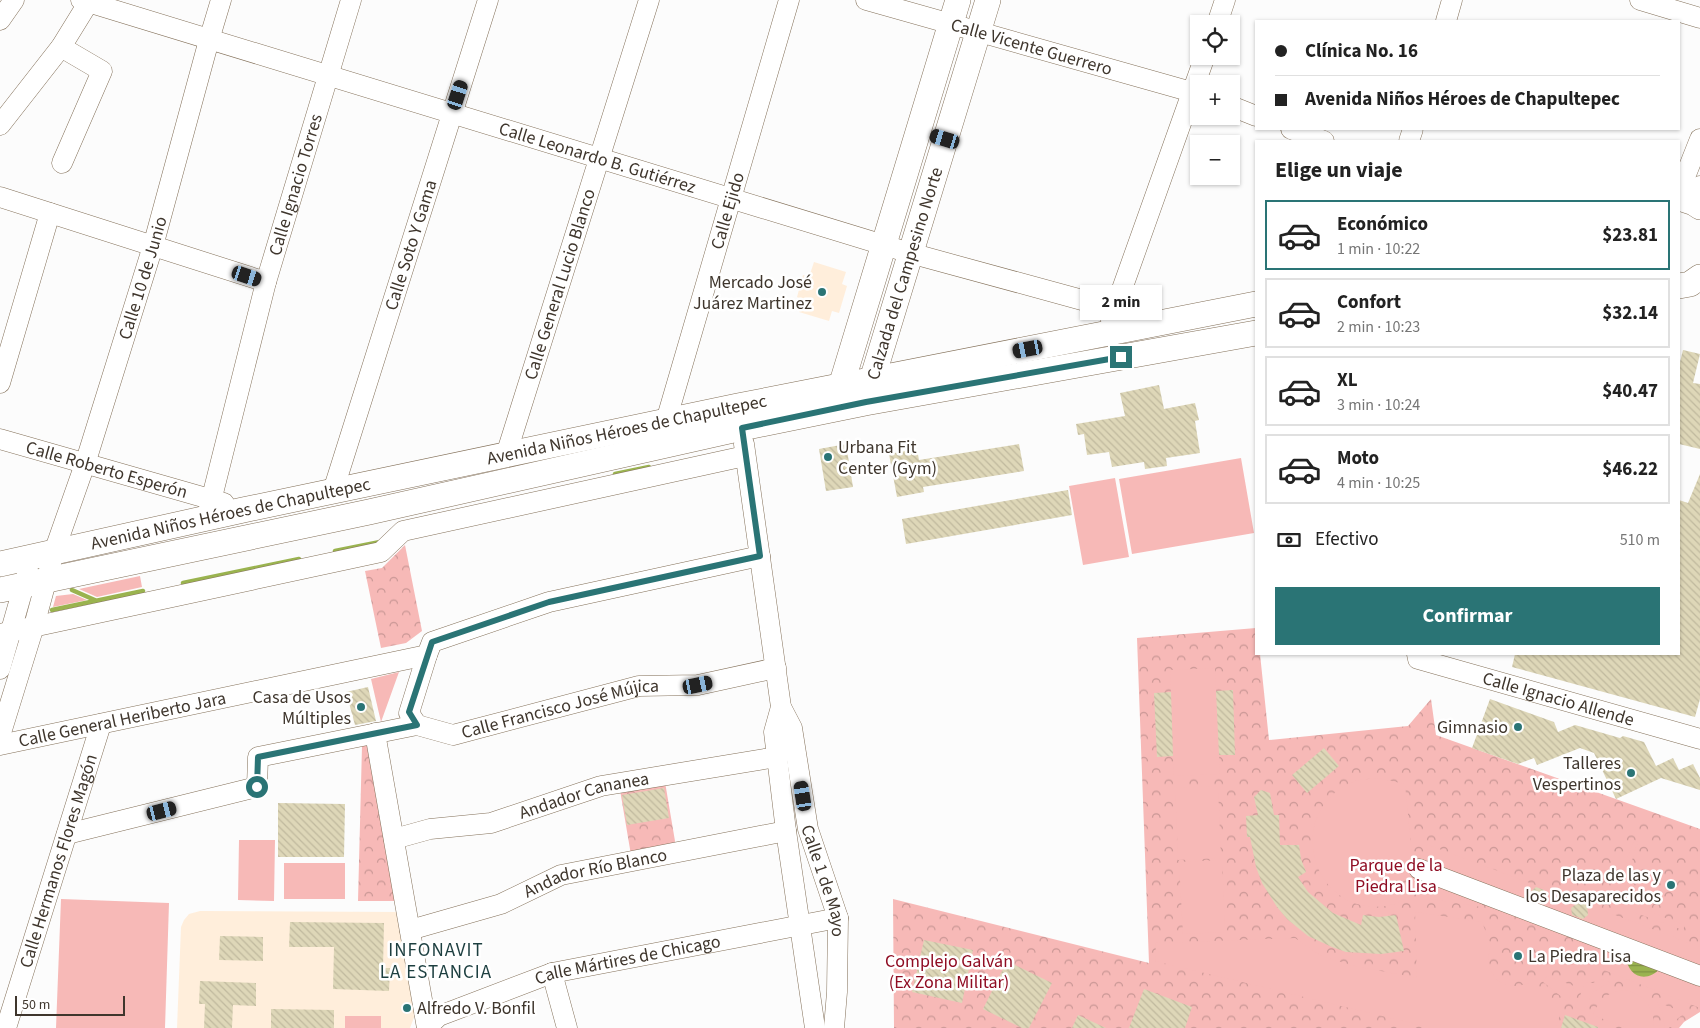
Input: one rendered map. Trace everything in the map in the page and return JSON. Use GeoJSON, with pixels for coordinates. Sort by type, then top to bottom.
{"type":"FeatureCollection","features":[{"type":"Feature","properties":{"kind":"main road","name":"Calzada del Campesino Norte"},"geometry":{"type":"LineString","coordinates":[[841,386],[958,0]]}},
{"type":"Feature","properties":{"kind":"main road","name":"Calzada del Campesino Norte"},"geometry":{"type":"LineString","coordinates":[[868,391],[988,0]]}},
{"type":"Feature","properties":{"kind":"main road"},"geometry":{"type":"LineString","coordinates":[[934,79],[961,88]]}},
{"type":"Feature","properties":{"kind":"main road"},"geometry":{"type":"LineString","coordinates":[[918,131],[945,139]]}},
{"type":"Feature","properties":{"kind":"main road"},"geometry":{"type":"LineString","coordinates":[[1680,286],[1690,284],[1700,277]]}},
{"type":"Feature","properties":{"kind":"main road","name":"Avenida Niños Héroes de Chapultepec"},"geometry":{"type":"LineString","coordinates":[[0,564],[43,555],[210,508],[243,510],[666,421],[740,417],[868,391],[1106,334],[1255,304]]}},
{"type":"Feature","properties":{"kind":"main road","name":"Avenida Niños Héroes de Chapultepec"},"geometry":{"type":"LineString","coordinates":[[0,590],[359,514],[740,417],[841,386],[868,391],[1255,333]]}},
{"type":"Feature","properties":{"kind":"street"},"geometry":{"type":"LineString","coordinates":[[0,20],[14,0]]}},
{"type":"Feature","properties":{"kind":"street","name":"Calle 10 de Junio"},"geometry":{"type":"LineString","coordinates":[[36,582],[43,555],[85,464],[152,246],[208,40],[221,0]]}},
{"type":"Feature","properties":{"kind":"street","name":"Calle Ignacio Torres"},"geometry":{"type":"LineString","coordinates":[[210,508],[266,282],[351,0]]}},
{"type":"Feature","properties":{"kind":"street","name":"Calle Soto Y Gama"},"geometry":{"type":"LineString","coordinates":[[333,490],[488,0]]}},
{"type":"Feature","properties":{"kind":"street","name":"Calle General Lucio Blanco"},"geometry":{"type":"LineString","coordinates":[[506,455],[649,0]]}},
{"type":"Feature","properties":{"kind":"street","name":"Calle Ejido"},"geometry":{"type":"LineString","coordinates":[[666,421],[789,0]]}},
{"type":"Feature","properties":{"kind":"street","name":"Calle Vicente Guerrero"},"geometry":{"type":"LineString","coordinates":[[866,0],[1190,91]]}},
{"type":"Feature","properties":{"kind":"street"},"geometry":{"type":"LineString","coordinates":[[1220,15],[1225,0]]}},
{"type":"Feature","properties":{"kind":"street"},"geometry":{"type":"LineString","coordinates":[[1446,20],[1452,0]]}},
{"type":"Feature","properties":{"kind":"street"},"geometry":{"type":"LineString","coordinates":[[1640,0],[1700,18]]}},
{"type":"Feature","properties":{"kind":"street"},"geometry":{"type":"LineString","coordinates":[[0,125],[61,47],[87,1]]}},
{"type":"Feature","properties":{"kind":"street","name":"Calle Leonardo B. Gutiérrez"},"geometry":{"type":"LineString","coordinates":[[87,1],[208,40],[883,245],[1115,309]]}},
{"type":"Feature","properties":{"kind":"street"},"geometry":{"type":"LineString","coordinates":[[61,47],[102,71],[62,163]]}},
{"type":"Feature","properties":{"kind":"street"},"geometry":{"type":"LineString","coordinates":[[1106,334],[1190,109]]}},
{"type":"Feature","properties":{"kind":"street"},"geometry":{"type":"LineString","coordinates":[[1240,110],[1255,116]]}},
{"type":"Feature","properties":{"kind":"street"},"geometry":{"type":"LineString","coordinates":[[1294,130],[1321,140]]}},
{"type":"Feature","properties":{"kind":"street"},"geometry":{"type":"LineString","coordinates":[[1690,197],[1700,140]]}},
{"type":"Feature","properties":{"kind":"street"},"geometry":{"type":"LineString","coordinates":[[0,198],[266,282]]}},
{"type":"Feature","properties":{"kind":"street"},"geometry":{"type":"LineString","coordinates":[[0,383],[50,214]]}},
{"type":"Feature","properties":{"kind":"street","name":"Calle 1 de Mayo"},"geometry":{"type":"LineString","coordinates":[[740,417],[781,707],[792,728],[808,829],[838,918],[837,992],[828,1028]]}},
{"type":"Feature","properties":{"kind":"street","name":"Calle Roberto Esperón"},"geometry":{"type":"LineString","coordinates":[[0,439],[85,464],[210,508]]}},
{"type":"Feature","properties":{"kind":"street"},"geometry":{"type":"LineString","coordinates":[[6,632],[381,552],[403,531],[745,456]]}},
{"type":"Feature","properties":{"kind":"street"},"geometry":{"type":"LineString","coordinates":[[417,725],[409,712],[432,642],[549,602],[760,556]]}},
{"type":"Feature","properties":{"kind":"street"},"geometry":{"type":"LineString","coordinates":[[0,736],[34,626],[36,582]]}},
{"type":"Feature","properties":{"kind":"street"},"geometry":{"type":"LineString","coordinates":[[0,669],[6,632],[36,582]]}},
{"type":"Feature","properties":{"kind":"street","name":"Calle General Heriberto Jara"},"geometry":{"type":"LineString","coordinates":[[0,745],[427,655]]}},
{"type":"Feature","properties":{"kind":"street","name":"Calle Ignacio Allende"},"geometry":{"type":"LineString","coordinates":[[1418,657],[1700,739]]}},
{"type":"Feature","properties":{"kind":"street","name":"Calle Francisco José Mújica"},"geometry":{"type":"LineString","coordinates":[[67,834],[257,787],[258,757],[417,725],[453,735],[638,686],[698,685],[776,668]]}},
{"type":"Feature","properties":{"kind":"street","name":"Calle 1 de Mayo"},"geometry":{"type":"LineString","coordinates":[[781,707],[774,732],[786,832],[800,925],[828,1028]]}},
{"type":"Feature","properties":{"kind":"street","name":"Calle Hermanos Flores Magón"},"geometry":{"type":"LineString","coordinates":[[6,1028],[101,724]]}},
{"type":"Feature","properties":{"kind":"street"},"geometry":{"type":"LineString","coordinates":[[375,734],[427,1028]]}},
{"type":"Feature","properties":{"kind":"street","name":"Andador Cananea"},"geometry":{"type":"LineString","coordinates":[[394,839],[430,829],[491,823],[601,786],[777,756]]}},
{"type":"Feature","properties":{"kind":"street","name":"Andador Río Blanco"},"geometry":{"type":"LineString","coordinates":[[410,930],[501,904],[560,875],[786,832]]}},
{"type":"Feature","properties":{"kind":"street"},"geometry":{"type":"LineString","coordinates":[[1419,869],[1700,976]]}},
{"type":"Feature","properties":{"kind":"street","name":"Calle Mártires de Chicago"},"geometry":{"type":"LineString","coordinates":[[427,1028],[438,1016],[552,973],[838,918]]}},
{"type":"Feature","properties":{"kind":"street"},"geometry":{"type":"LineString","coordinates":[[552,973],[566,1028]]}},
{"type":"Feature","properties":{"kind":"shaded area","name":"Mercado José Juárez Martinez"},"geometry":{"type":"Polygon","coordinates":[[[814,262],[846,272],[842,284],[847,286],[839,313],[832,311],[829,321],[799,312],[803,300],[797,297],[803,275],[809,277],[814,262]]]}},
{"type":"Feature","properties":{"kind":"shaded area"},"geometry":{"type":"Polygon","coordinates":[[[200,911],[401,912],[418,1007],[410,1028],[177,1028],[181,927],[189,914],[200,911]]]}},
{"type":"Feature","properties":{"kind":"shaded area"},"geometry":{"type":"Polygon","coordinates":[[[1626,955],[1661,968],[1649,976],[1638,976],[1630,969],[1626,955]]]}},
{"type":"Feature","properties":{"kind":"green space"},"geometry":{"type":"Polygon","coordinates":[[[1241,458],[1254,533],[1132,554],[1119,479],[1241,458]]]}},
{"type":"Feature","properties":{"kind":"green space"},"geometry":{"type":"Polygon","coordinates":[[[1115,478],[1129,557],[1083,565],[1069,486],[1115,478]]]}},
{"type":"Feature","properties":{"kind":"green space"},"geometry":{"type":"Polygon","coordinates":[[[405,545],[422,631],[406,643],[381,648],[365,571],[382,568],[405,545]]]}},
{"type":"Feature","properties":{"kind":"green space"},"geometry":{"type":"Polygon","coordinates":[[[140,576],[142,587],[97,597],[79,589],[140,576]]]}},
{"type":"Feature","properties":{"kind":"green space"},"geometry":{"type":"Polygon","coordinates":[[[73,594],[87,600],[53,607],[56,596],[73,594]]]}},
{"type":"Feature","properties":{"kind":"green space","name":"Parque de la Piedra Lisa"},"geometry":{"type":"Polygon","coordinates":[[[1255,628],[1255,655],[1260,655],[1269,740],[1408,726],[1431,699],[1436,735],[1700,829],[1700,1012],[1684,1022],[1679,1028],[894,1028],[893,899],[1149,963],[1137,638],[1255,628]]]}},
{"type":"Feature","properties":{"kind":"green space"},"geometry":{"type":"Polygon","coordinates":[[[1215,668],[1220,774],[1174,776],[1170,670],[1215,668]]]}},
{"type":"Feature","properties":{"kind":"green space"},"geometry":{"type":"Polygon","coordinates":[[[399,672],[381,722],[371,679],[399,672]]]}},
{"type":"Feature","properties":{"kind":"green space"},"geometry":{"type":"Polygon","coordinates":[[[372,745],[399,901],[358,901],[362,746],[372,745]]]}},
{"type":"Feature","properties":{"kind":"green space"},"geometry":{"type":"Polygon","coordinates":[[[1378,778],[1405,784],[1413,864],[1403,880],[1404,901],[1386,906],[1360,905],[1339,895],[1323,878],[1315,858],[1313,835],[1319,814],[1333,795],[1355,781],[1378,778]]]}},
{"type":"Feature","properties":{"kind":"green space"},"geometry":{"type":"Polygon","coordinates":[[[665,782],[676,847],[631,855],[620,790],[665,782]]]}},
{"type":"Feature","properties":{"kind":"green space"},"geometry":{"type":"Polygon","coordinates":[[[1218,786],[1221,858],[1178,860],[1175,788],[1218,786]]]}},
{"type":"Feature","properties":{"kind":"green space"},"geometry":{"type":"Polygon","coordinates":[[[239,840],[275,840],[274,901],[238,900],[239,840]]]}},
{"type":"Feature","properties":{"kind":"green space"},"geometry":{"type":"Polygon","coordinates":[[[1634,840],[1638,842],[1629,877],[1630,889],[1634,898],[1642,906],[1653,912],[1685,925],[1683,930],[1611,904],[1634,840]]]}},
{"type":"Feature","properties":{"kind":"green space"},"geometry":{"type":"Polygon","coordinates":[[[1426,844],[1700,947],[1700,966],[1430,865],[1426,844]]]}},
{"type":"Feature","properties":{"kind":"green space"},"geometry":{"type":"Polygon","coordinates":[[[1222,860],[1225,932],[1183,934],[1179,862],[1222,860]]]}},
{"type":"Feature","properties":{"kind":"green space"},"geometry":{"type":"Polygon","coordinates":[[[284,863],[345,863],[345,899],[284,899],[284,863]]]}},
{"type":"Feature","properties":{"kind":"green space"},"geometry":{"type":"Polygon","coordinates":[[[1423,879],[1484,899],[1481,907],[1418,897],[1419,885],[1423,879]]]}},
{"type":"Feature","properties":{"kind":"green space"},"geometry":{"type":"Polygon","coordinates":[[[61,899],[169,903],[165,1028],[56,1028],[61,899]]]}},
{"type":"Feature","properties":{"kind":"green space"},"geometry":{"type":"Polygon","coordinates":[[[1415,912],[1482,922],[1491,945],[1489,964],[1496,979],[1510,986],[1529,983],[1560,1014],[1556,1028],[1432,1028],[1155,961],[1156,943],[1295,938],[1320,955],[1350,965],[1417,978],[1415,912]]]}},
{"type":"Feature","properties":{"kind":"green space"},"geometry":{"type":"Polygon","coordinates":[[[1597,943],[1700,983],[1700,1008],[1604,970],[1601,960],[1593,956],[1597,943]]]}},
{"type":"Feature","properties":{"kind":"green space"},"geometry":{"type":"Polygon","coordinates":[[[1547,976],[1574,986],[1568,1002],[1543,982],[1547,976]]]}},
{"type":"Feature","properties":{"kind":"green space"},"geometry":{"type":"Polygon","coordinates":[[[1600,979],[1610,982],[1593,992],[1583,1011],[1575,1007],[1586,982],[1593,983],[1600,979]]]}},
{"type":"Feature","properties":{"kind":"green space"},"geometry":{"type":"Polygon","coordinates":[[[1625,990],[1638,995],[1647,1003],[1653,1014],[1653,1028],[1626,1028],[1593,1015],[1605,997],[1614,992],[1625,990]]]}},
{"type":"Feature","properties":{"kind":"green space"},"geometry":{"type":"Polygon","coordinates":[[[1657,1002],[1685,1013],[1669,1028],[1665,1028],[1662,1011],[1657,1002]]]}},
{"type":"Feature","properties":{"kind":"green space"},"geometry":{"type":"Polygon","coordinates":[[[345,1016],[381,1016],[381,1028],[345,1028],[345,1016]]]}},
{"type":"Feature","properties":{"kind":"building"},"geometry":{"type":"Polygon","coordinates":[[[1683,350],[1700,354],[1693,383],[1700,384],[1700,449],[1680,444],[1680,362],[1683,350]]]}},
{"type":"Feature","properties":{"kind":"building"},"geometry":{"type":"Polygon","coordinates":[[[1159,385],[1164,409],[1195,403],[1199,420],[1195,421],[1200,453],[1166,458],[1167,466],[1145,469],[1144,462],[1112,467],[1109,452],[1087,455],[1084,434],[1078,435],[1076,424],[1125,416],[1120,393],[1159,385]]]}},
{"type":"Feature","properties":{"kind":"building"},"geometry":{"type":"Polygon","coordinates":[[[846,444],[853,487],[826,491],[819,449],[846,444]]]}},
{"type":"Feature","properties":{"kind":"building"},"geometry":{"type":"Polygon","coordinates":[[[1019,444],[1024,471],[923,487],[924,492],[897,497],[889,454],[917,449],[919,460],[1019,444]]]}},
{"type":"Feature","properties":{"kind":"building"},"geometry":{"type":"Polygon","coordinates":[[[1700,474],[1700,699],[1695,717],[1512,667],[1515,655],[1680,655],[1680,500],[1688,503],[1700,474]]]}},
{"type":"Feature","properties":{"kind":"building"},"geometry":{"type":"Polygon","coordinates":[[[1068,490],[1072,515],[906,544],[902,519],[1068,490]]]}},
{"type":"Feature","properties":{"kind":"building","name":"Casa de Usos Múltiples"},"geometry":{"type":"Polygon","coordinates":[[[368,687],[376,721],[355,725],[346,692],[368,687]]]}},
{"type":"Feature","properties":{"kind":"building"},"geometry":{"type":"Polygon","coordinates":[[[1233,690],[1235,755],[1219,755],[1216,691],[1233,690]]]}},
{"type":"Feature","properties":{"kind":"building"},"geometry":{"type":"Polygon","coordinates":[[[1171,692],[1173,756],[1157,757],[1154,693],[1171,692]]]}},
{"type":"Feature","properties":{"kind":"building"},"geometry":{"type":"Polygon","coordinates":[[[1490,699],[1554,722],[1558,732],[1575,725],[1620,738],[1623,736],[1644,742],[1656,766],[1673,758],[1679,770],[1693,764],[1700,778],[1700,790],[1661,778],[1616,799],[1594,753],[1580,748],[1537,765],[1534,758],[1518,764],[1472,748],[1490,699]]]}},
{"type":"Feature","properties":{"kind":"building"},"geometry":{"type":"Polygon","coordinates":[[[1324,748],[1339,766],[1307,793],[1292,775],[1324,748]]]}},
{"type":"Feature","properties":{"kind":"building"},"geometry":{"type":"Polygon","coordinates":[[[664,788],[669,818],[627,825],[622,795],[664,788]]]}},
{"type":"Feature","properties":{"kind":"building"},"geometry":{"type":"Polygon","coordinates":[[[1261,790],[1270,793],[1274,815],[1279,815],[1280,845],[1299,845],[1301,859],[1306,872],[1298,877],[1308,892],[1333,913],[1361,925],[1363,915],[1379,917],[1396,915],[1404,951],[1381,954],[1346,952],[1308,936],[1287,919],[1262,883],[1256,867],[1250,837],[1247,837],[1246,816],[1258,815],[1254,797],[1261,790]]]}},
{"type":"Feature","properties":{"kind":"building"},"geometry":{"type":"Polygon","coordinates":[[[278,803],[345,804],[344,857],[278,857],[278,803]]]}},
{"type":"Feature","properties":{"kind":"building"},"geometry":{"type":"Polygon","coordinates":[[[1536,887],[1544,890],[1546,899],[1541,903],[1530,898],[1529,893],[1536,887]]]}},
{"type":"Feature","properties":{"kind":"building"},"geometry":{"type":"Polygon","coordinates":[[[1579,902],[1587,905],[1588,915],[1583,919],[1572,915],[1571,908],[1579,902]]]}},
{"type":"Feature","properties":{"kind":"building"},"geometry":{"type":"Polygon","coordinates":[[[290,922],[384,923],[383,968],[390,968],[389,991],[333,989],[334,947],[289,947],[290,922]]]}},
{"type":"Feature","properties":{"kind":"building"},"geometry":{"type":"Polygon","coordinates":[[[220,936],[263,937],[263,961],[219,960],[220,936]]]}},
{"type":"Feature","properties":{"kind":"building"},"geometry":{"type":"Polygon","coordinates":[[[924,940],[973,950],[962,1003],[912,992],[924,940]]]}},
{"type":"Feature","properties":{"kind":"building"},"geometry":{"type":"Polygon","coordinates":[[[1007,961],[1052,983],[1029,1028],[1022,1028],[983,1009],[1007,961]]]}},
{"type":"Feature","properties":{"kind":"building"},"geometry":{"type":"Polygon","coordinates":[[[200,981],[256,983],[256,1006],[233,1005],[232,1028],[204,1028],[205,1004],[199,1004],[200,981]]]}},
{"type":"Feature","properties":{"kind":"building"},"geometry":{"type":"Polygon","coordinates":[[[1144,989],[1192,1007],[1185,1028],[1129,1028],[1144,989]]]}},
{"type":"Feature","properties":{"kind":"building"},"geometry":{"type":"Polygon","coordinates":[[[271,1009],[334,1010],[334,1028],[271,1028],[271,1009]]]}},
{"type":"Feature","properties":{"kind":"building"},"geometry":{"type":"Polygon","coordinates":[[[1078,1015],[1106,1028],[1072,1028],[1078,1015]]]}},
{"type":"Feature","properties":{"kind":"building"},"geometry":{"type":"Polygon","coordinates":[[[1565,1015],[1598,1027],[1598,1028],[1561,1028],[1565,1015]]]}},
{"type":"Feature","properties":{"kind":"waterway"},"geometry":{"type":"LineString","coordinates":[[615,474],[649,467]]}},
{"type":"Feature","properties":{"kind":"waterway"},"geometry":{"type":"LineString","coordinates":[[335,551],[380,542]]}},
{"type":"Feature","properties":{"kind":"waterway"},"geometry":{"type":"LineString","coordinates":[[183,583],[299,559]]}},
{"type":"Feature","properties":{"kind":"waterway"},"geometry":{"type":"LineString","coordinates":[[72,590],[97,601]]}},
{"type":"Feature","properties":{"kind":"waterway"},"geometry":{"type":"LineString","coordinates":[[52,610],[143,591]]}},
{"type":"Feature","properties":{"kind":"place","name":"Mercado José Juárez Martinez"},"geometry":{"type":"Point","coordinates":[822,292]}},
{"type":"Feature","properties":{"kind":"place","name":"Urbana Fit Center (Gym)"},"geometry":{"type":"Point","coordinates":[828,457]}},
{"type":"Feature","properties":{"kind":"place","name":"Casa de Usos Múltiples"},"geometry":{"type":"Point","coordinates":[361,707]}},
{"type":"Feature","properties":{"kind":"place","name":"Gimnasio"},"geometry":{"type":"Point","coordinates":[1518,727]}},
{"type":"Feature","properties":{"kind":"place","name":"Talleres Vespertinos"},"geometry":{"type":"Point","coordinates":[1631,773]}},
{"type":"Feature","properties":{"kind":"place","name":"Plaza de las y los Desaparecidos"},"geometry":{"type":"Point","coordinates":[1671,885]}},
{"type":"Feature","properties":{"kind":"place","name":"La Piedra Lisa"},"geometry":{"type":"Point","coordinates":[1518,956]}},
{"type":"Feature","properties":{"kind":"place","name":"Alfredo V. Bonfil"},"geometry":{"type":"Point","coordinates":[407,1008]}},
{"type":"Feature","properties":{"kind":"district","name":"INFONAVIT LA ESTANCIA"},"geometry":{"type":"Point","coordinates":[436,960]}},
{"type":"Feature","properties":{"kind":"route"},"geometry":{"type":"LineString","coordinates":[[257,787],[258,757],[417,725],[409,712],[432,642],[549,602],[760,556],[742,428],[866,402],[1121,357]]}},
{"type":"Feature","properties":{"kind":"park label","name":"Complejo Galván (Ex Zona Militar)"},"geometry":{"type":"Point","coordinates":[949,971]}}]}
